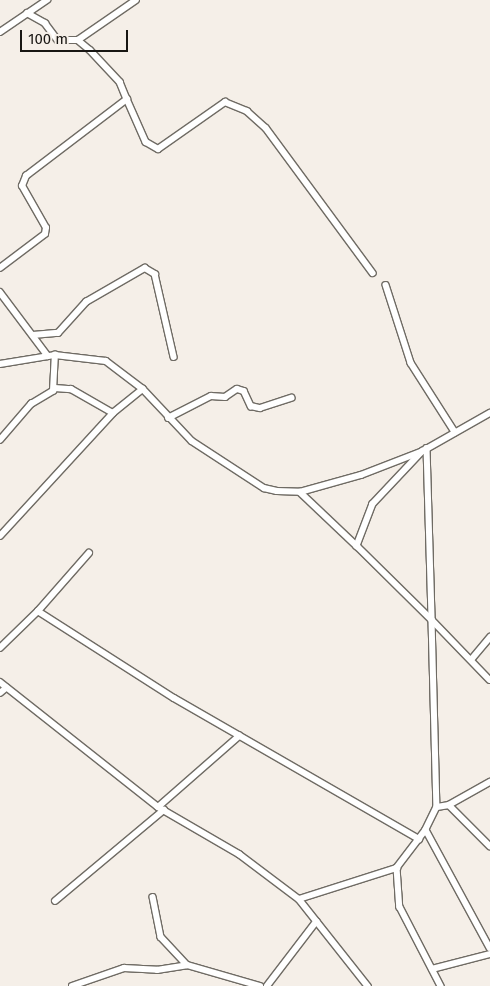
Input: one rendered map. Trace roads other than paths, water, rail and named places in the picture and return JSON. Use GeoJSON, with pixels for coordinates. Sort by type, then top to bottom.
{"type":"FeatureCollection","features":[{"type":"Feature","properties":{"kind":"street"},"geometry":{"type":"LineString","coordinates":[[0,32],[47,0]]}},
{"type":"Feature","properties":{"kind":"street"},"geometry":{"type":"LineString","coordinates":[[27,13],[45,23],[58,40],[78,40],[136,0]]}},
{"type":"Feature","properties":{"kind":"street"},"geometry":{"type":"LineString","coordinates":[[78,40],[120,82],[146,142],[158,149],[225,102],[247,111],[266,128],[372,273]]}},
{"type":"Feature","properties":{"kind":"street"},"geometry":{"type":"LineString","coordinates":[[0,268],[45,234],[46,228],[22,186],[26,176],[127,100]]}},
{"type":"Feature","properties":{"kind":"street"},"geometry":{"type":"LineString","coordinates":[[34,335],[58,333],[86,302],[145,268],[155,274],[174,357]]}},
{"type":"Feature","properties":{"kind":"street"},"geometry":{"type":"LineString","coordinates":[[386,285],[411,363],[455,432]]}},
{"type":"Feature","properties":{"kind":"street"},"geometry":{"type":"LineString","coordinates":[[0,292],[48,356]]}},
{"type":"Feature","properties":{"kind":"street"},"geometry":{"type":"LineString","coordinates":[[0,364],[55,355],[106,361],[142,389],[192,441],[264,488],[300,492],[425,450],[490,413]]}},
{"type":"Feature","properties":{"kind":"street"},"geometry":{"type":"LineString","coordinates":[[55,355],[55,388]]}},
{"type":"Feature","properties":{"kind":"street"},"geometry":{"type":"LineString","coordinates":[[0,440],[31,404],[55,388],[71,389],[113,413]]}},
{"type":"Feature","properties":{"kind":"street"},"geometry":{"type":"LineString","coordinates":[[0,536],[113,413],[142,389]]}},
{"type":"Feature","properties":{"kind":"street"},"geometry":{"type":"LineString","coordinates":[[168,418],[210,396],[225,397],[237,389],[244,392],[254,407],[292,398]]}},
{"type":"Feature","properties":{"kind":"street"},"geometry":{"type":"LineString","coordinates":[[357,546],[373,504],[425,450]]}},
{"type":"Feature","properties":{"kind":"street"},"geometry":{"type":"LineString","coordinates":[[299,899],[397,868],[426,830],[436,807],[432,620],[425,450]]}},
{"type":"Feature","properties":{"kind":"street"},"geometry":{"type":"LineString","coordinates":[[300,492],[432,620],[490,680]]}},
{"type":"Feature","properties":{"kind":"street"},"geometry":{"type":"LineString","coordinates":[[0,648],[38,612],[89,553]]}},
{"type":"Feature","properties":{"kind":"street"},"geometry":{"type":"LineString","coordinates":[[38,612],[239,736],[420,839]]}},
{"type":"Feature","properties":{"kind":"street"},"geometry":{"type":"LineString","coordinates":[[471,660],[490,637]]}},
{"type":"Feature","properties":{"kind":"street"},"geometry":{"type":"LineString","coordinates":[[0,682],[161,809],[239,854],[299,899],[368,986]]}},
{"type":"Feature","properties":{"kind":"street"},"geometry":{"type":"LineString","coordinates":[[0,693],[6,688]]}},
{"type":"Feature","properties":{"kind":"street"},"geometry":{"type":"LineString","coordinates":[[55,901],[161,809],[239,736]]}},
{"type":"Feature","properties":{"kind":"street"},"geometry":{"type":"LineString","coordinates":[[436,807],[449,805],[490,782]]}},
{"type":"Feature","properties":{"kind":"street"},"geometry":{"type":"LineString","coordinates":[[449,805],[490,846]]}},
{"type":"Feature","properties":{"kind":"street"},"geometry":{"type":"LineString","coordinates":[[426,830],[490,948]]}},
{"type":"Feature","properties":{"kind":"street"},"geometry":{"type":"LineString","coordinates":[[397,868],[400,906],[440,986]]}},
{"type":"Feature","properties":{"kind":"street"},"geometry":{"type":"LineString","coordinates":[[153,897],[162,937],[187,965]]}},
{"type":"Feature","properties":{"kind":"street"},"geometry":{"type":"LineString","coordinates":[[267,986],[316,922]]}},
{"type":"Feature","properties":{"kind":"street"},"geometry":{"type":"LineString","coordinates":[[432,969],[490,954]]}},
{"type":"Feature","properties":{"kind":"street"},"geometry":{"type":"LineString","coordinates":[[72,986],[124,968],[157,970],[187,965],[260,986]]}}]}
